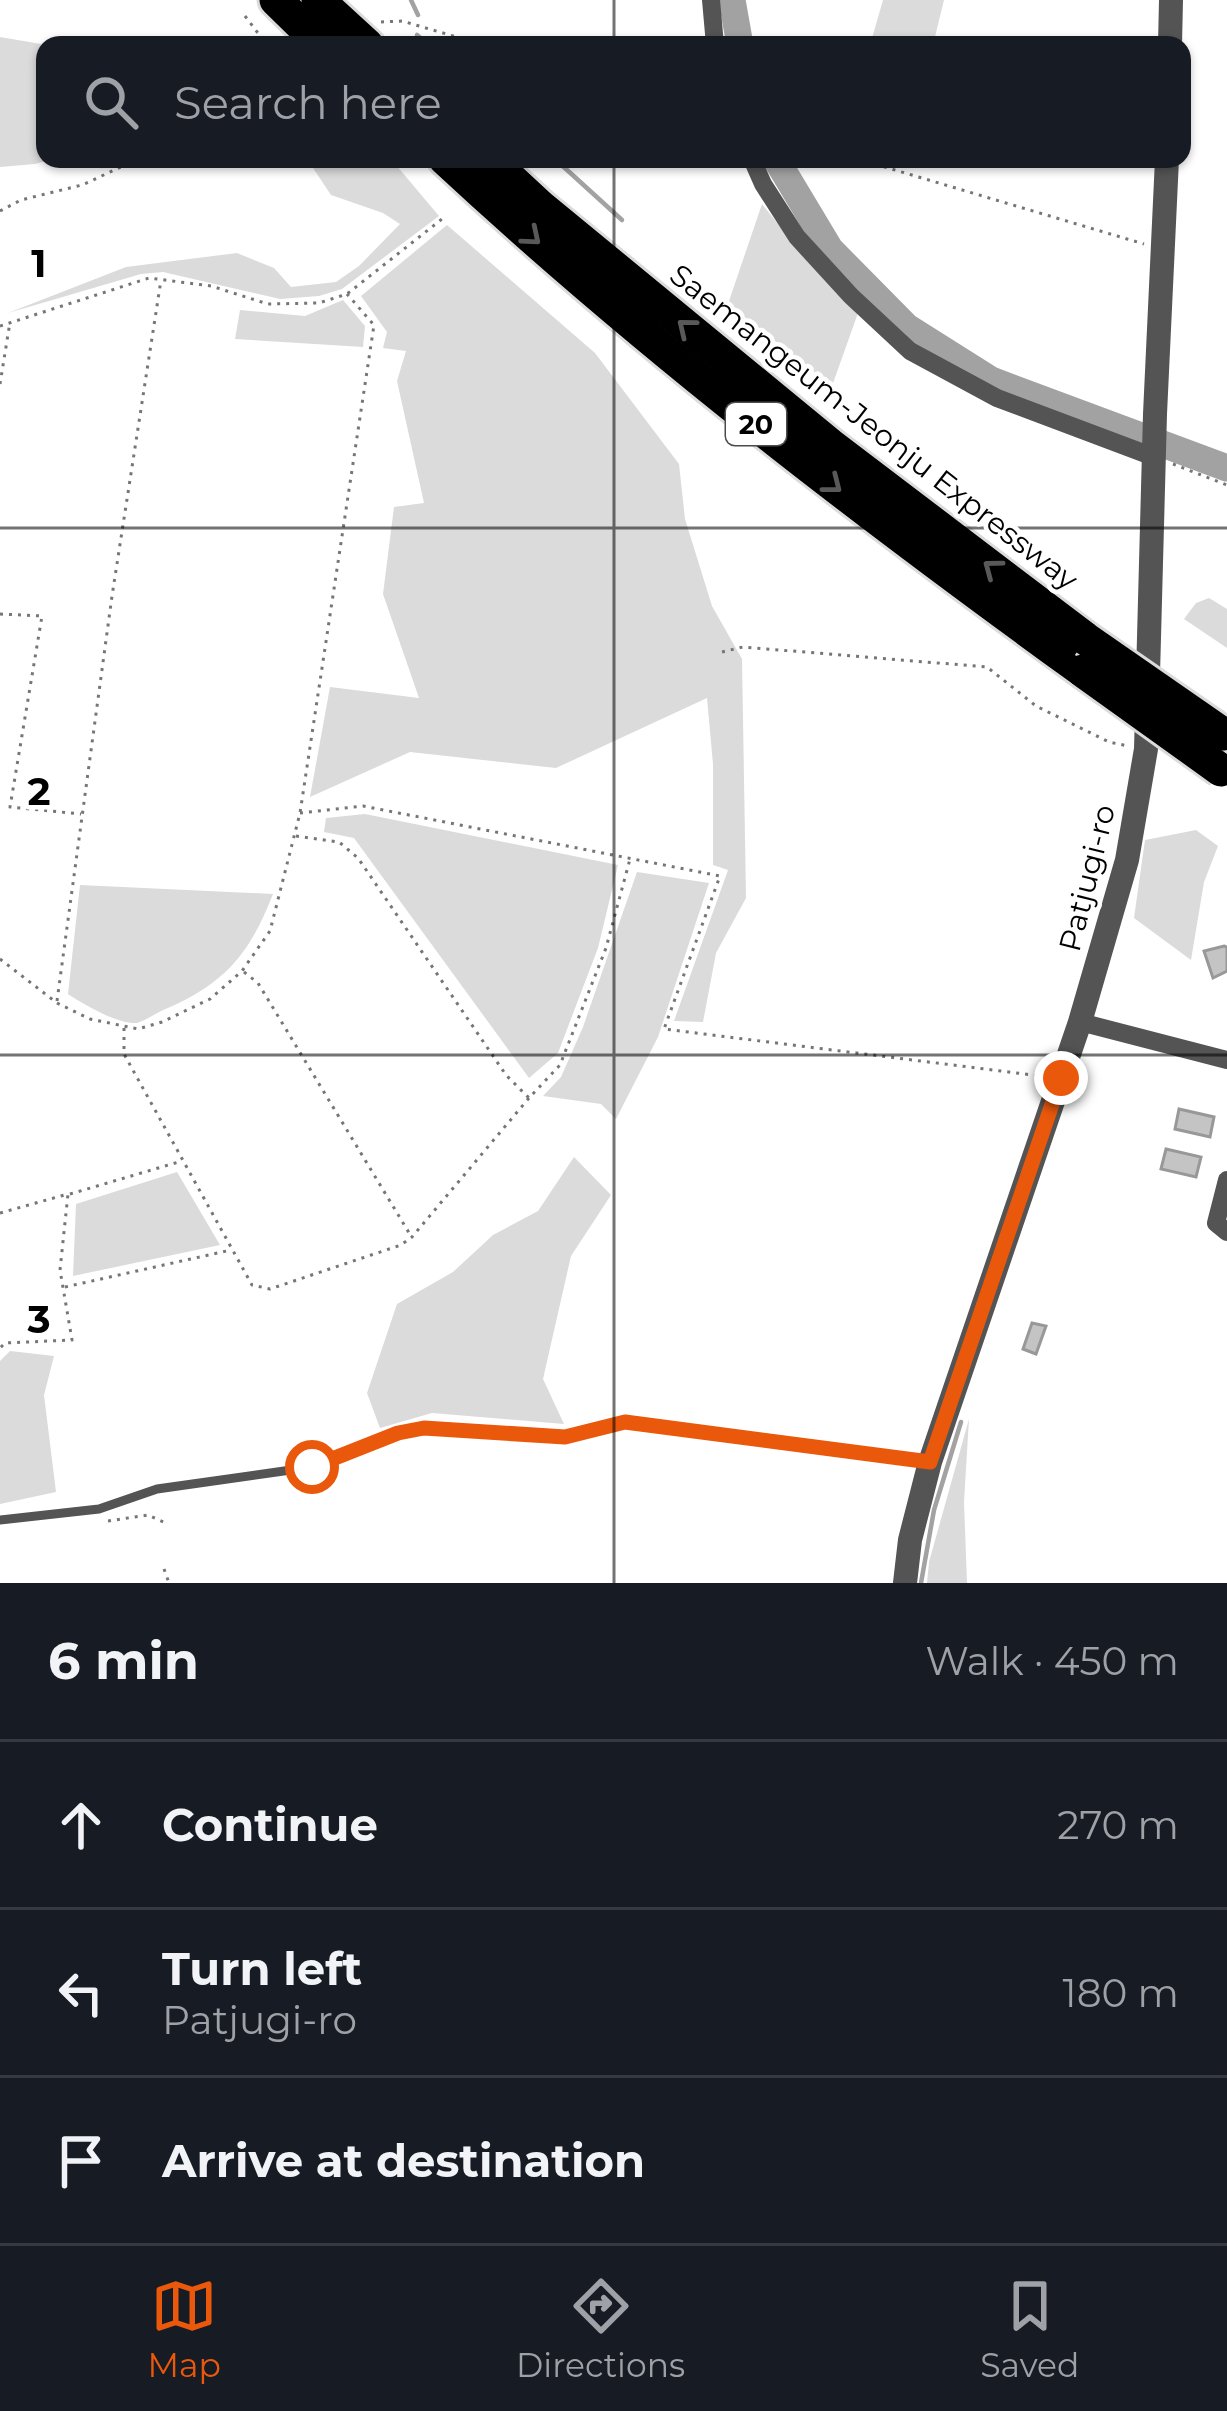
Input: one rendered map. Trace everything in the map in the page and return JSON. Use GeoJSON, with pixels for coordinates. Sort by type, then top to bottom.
{"type":"FeatureCollection","features":[{"type":"Feature","properties":{"kind":"highway"},"geometry":{"type":"LineString","coordinates":[[276,0],[313,36]]}},
{"type":"Feature","properties":{"kind":"highway"},"geometry":{"type":"LineString","coordinates":[[318,0],[374,34]]}},
{"type":"Feature","properties":{"kind":"highway","name":"Saemangeum-Jeonju Expressway"},"geometry":{"type":"LineString","coordinates":[[455,168],[724,398],[905,542],[1084,655],[1225,753]]}},
{"type":"Feature","properties":{"kind":"highway","name":"Saemangeum-Jeonju Expressway"},"geometry":{"type":"LineString","coordinates":[[499,168],[541,208],[1084,655]]}},
{"type":"Feature","properties":{"kind":"street"},"geometry":{"type":"LineString","coordinates":[[711,0],[714,36]]}},
{"type":"Feature","properties":{"kind":"street"},"geometry":{"type":"LineString","coordinates":[[1170,36],[1171,0]]}},
{"type":"Feature","properties":{"kind":"street"},"geometry":{"type":"LineString","coordinates":[[756,168],[797,237],[910,351],[997,398],[1155,454]]}},
{"type":"Feature","properties":{"kind":"street","name":"Patjugi-ro"},"geometry":{"type":"LineString","coordinates":[[905,1583],[910,1540],[930,1462],[1080,1022],[1127,860],[1146,749],[1167,168]]}},
{"type":"Feature","properties":{"kind":"street"},"geometry":{"type":"LineString","coordinates":[[1080,1022],[1227,1060]]}},
{"type":"Feature","properties":{"kind":"street"},"geometry":{"type":"LineString","coordinates":[[1227,1180],[1216,1223],[1227,1232]]}},
{"type":"Feature","properties":{"kind":"lane"},"geometry":{"type":"LineString","coordinates":[[0,1520],[104,1508],[158,1489],[312,1467],[398,1433],[424,1428],[565,1437],[625,1422],[930,1462]]}},
{"type":"Feature","properties":{"kind":"path"},"geometry":{"type":"LineString","coordinates":[[244,16],[260,36]]}},
{"type":"Feature","properties":{"kind":"path"},"geometry":{"type":"LineString","coordinates":[[374,34],[402,21],[453,36]]}},
{"type":"Feature","properties":{"kind":"path"},"geometry":{"type":"LineString","coordinates":[[0,211],[119,168]]}},
{"type":"Feature","properties":{"kind":"path"},"geometry":{"type":"LineString","coordinates":[[888,168],[1164,250]]}},
{"type":"Feature","properties":{"kind":"path"},"geometry":{"type":"LineString","coordinates":[[5,324],[149,278],[211,286],[268,304],[319,303],[347,294],[442,219]]}},
{"type":"Feature","properties":{"kind":"path"},"geometry":{"type":"LineString","coordinates":[[57,1003],[161,280]]}},
{"type":"Feature","properties":{"kind":"path"},"geometry":{"type":"LineString","coordinates":[[0,959],[57,1003],[90,1018],[138,1029],[210,999],[242,970],[270,931],[300,813],[374,326],[347,294]]}},
{"type":"Feature","properties":{"kind":"path"},"geometry":{"type":"LineString","coordinates":[[0,314],[5,324],[0,384]]}},
{"type":"Feature","properties":{"kind":"path"},"geometry":{"type":"LineString","coordinates":[[1155,454],[1227,485]]}},
{"type":"Feature","properties":{"kind":"path"},"geometry":{"type":"LineString","coordinates":[[0,614],[42,616],[10,808],[82,814]]}},
{"type":"Feature","properties":{"kind":"path"},"geometry":{"type":"LineString","coordinates":[[722,652],[743,647],[987,668],[1036,706],[1109,742],[1146,749]]}},
{"type":"Feature","properties":{"kind":"path"},"geometry":{"type":"LineString","coordinates":[[300,813],[363,806],[719,876],[664,1029],[1061,1078]]}},
{"type":"Feature","properties":{"kind":"path"},"geometry":{"type":"LineString","coordinates":[[294,836],[339,842],[358,858],[506,1075],[530,1098]]}},
{"type":"Feature","properties":{"kind":"path"},"geometry":{"type":"LineString","coordinates":[[124,1026],[124,1054],[253,1285],[270,1289],[401,1245],[412,1237],[560,1065],[606,949],[630,858]]}},
{"type":"Feature","properties":{"kind":"path"},"geometry":{"type":"LineString","coordinates":[[242,970],[258,983],[412,1237]]}},
{"type":"Feature","properties":{"kind":"path"},"geometry":{"type":"LineString","coordinates":[[0,1213],[183,1160]]}},
{"type":"Feature","properties":{"kind":"path"},"geometry":{"type":"LineString","coordinates":[[0,1348],[5,1343],[72,1340],[60,1270],[68,1194]]}},
{"type":"Feature","properties":{"kind":"path"},"geometry":{"type":"LineString","coordinates":[[63,1287],[233,1249]]}},
{"type":"Feature","properties":{"kind":"path"},"geometry":{"type":"LineString","coordinates":[[104,1508],[109,1522],[148,1515],[168,1524]]}},
{"type":"Feature","properties":{"kind":"path"},"geometry":{"type":"LineString","coordinates":[[164,1569],[169,1583]]}},
{"type":"Feature","properties":{"kind":"shaded area"},"geometry":{"type":"Polygon","coordinates":[[[883,0],[944,0],[935,36],[873,36],[883,0]]]}},
{"type":"Feature","properties":{"kind":"shaded area"},"geometry":{"type":"Polygon","coordinates":[[[0,37],[36,43],[36,164],[0,167],[0,37]]]}},
{"type":"Feature","properties":{"kind":"shaded area"},"geometry":{"type":"Polygon","coordinates":[[[313,168],[399,168],[439,216],[342,289],[319,296],[280,299],[163,272],[141,274],[8,313],[126,267],[237,253],[274,268],[291,287],[336,282],[400,224],[331,195],[313,168]]]}},
{"type":"Feature","properties":{"kind":"shaded area"},"geometry":{"type":"Polygon","coordinates":[[[762,204],[858,313],[832,386],[728,304],[762,204]]]}},
{"type":"Feature","properties":{"kind":"shaded area"},"geometry":{"type":"Polygon","coordinates":[[[447,225],[595,353],[679,464],[685,519],[712,606],[742,659],[746,898],[716,953],[703,1022],[674,1021],[728,870],[713,865],[713,764],[707,698],[556,768],[410,752],[310,797],[330,687],[419,698],[383,594],[394,507],[424,503],[397,381],[406,351],[383,348],[387,332],[361,296],[447,225]]]}},
{"type":"Feature","properties":{"kind":"shaded area"},"geometry":{"type":"Polygon","coordinates":[[[343,300],[365,326],[363,347],[235,339],[240,310],[305,316],[343,300]]]}},
{"type":"Feature","properties":{"kind":"shaded area"},"geometry":{"type":"Polygon","coordinates":[[[1209,598],[1227,609],[1227,648],[1184,619],[1196,603],[1209,598]]]}},
{"type":"Feature","properties":{"kind":"shaded area"},"geometry":{"type":"Polygon","coordinates":[[[365,814],[618,865],[598,948],[558,1053],[529,1078],[354,838],[324,832],[326,818],[365,814]]]}},
{"type":"Feature","properties":{"kind":"shaded area"},"geometry":{"type":"Polygon","coordinates":[[[1196,830],[1218,846],[1204,882],[1191,960],[1134,918],[1145,840],[1196,830]]]}},
{"type":"Feature","properties":{"kind":"shaded area"},"geometry":{"type":"Polygon","coordinates":[[[637,872],[709,883],[658,1037],[616,1119],[601,1104],[543,1096],[561,1077],[583,1027],[637,872]]]}},
{"type":"Feature","properties":{"kind":"shaded area"},"geometry":{"type":"Polygon","coordinates":[[[80,885],[273,894],[254,935],[231,966],[183,1001],[136,1023],[110,1017],[68,994],[80,885]]]}},
{"type":"Feature","properties":{"kind":"shaded area"},"geometry":{"type":"Polygon","coordinates":[[[574,1157],[611,1195],[571,1256],[543,1379],[564,1424],[432,1413],[380,1428],[367,1393],[397,1304],[453,1272],[493,1235],[538,1211],[574,1157]]]}},
{"type":"Feature","properties":{"kind":"shaded area"},"geometry":{"type":"Polygon","coordinates":[[[177,1172],[220,1245],[73,1276],[76,1204],[177,1172]]]}},
{"type":"Feature","properties":{"kind":"shaded area"},"geometry":{"type":"Polygon","coordinates":[[[10,1351],[54,1356],[44,1395],[56,1492],[0,1504],[0,1361],[10,1351]]]}},
{"type":"Feature","properties":{"kind":"shaded area"},"geometry":{"type":"Polygon","coordinates":[[[969,1419],[964,1502],[967,1583],[927,1583],[929,1562],[969,1419]]]}},
{"type":"Feature","properties":{"kind":"building"},"geometry":{"type":"Polygon","coordinates":[[[1224,946],[1227,971],[1213,978],[1204,951],[1224,946]]]}},
{"type":"Feature","properties":{"kind":"building"},"geometry":{"type":"Polygon","coordinates":[[[1179,1109],[1214,1117],[1210,1137],[1175,1129],[1179,1109]]]}},
{"type":"Feature","properties":{"kind":"building"},"geometry":{"type":"Polygon","coordinates":[[[1166,1149],[1201,1157],[1196,1177],[1161,1169],[1166,1149]]]}},
{"type":"Feature","properties":{"kind":"building"},"geometry":{"type":"Polygon","coordinates":[[[1032,1323],[1046,1326],[1036,1354],[1023,1349],[1032,1323]]]}},
{"type":"Feature","properties":{"kind":"waterway"},"geometry":{"type":"LineString","coordinates":[[411,0],[418,15]]}},
{"type":"Feature","properties":{"kind":"waterway"},"geometry":{"type":"LineString","coordinates":[[732,0],[738,36]]}},
{"type":"Feature","properties":{"kind":"waterway"},"geometry":{"type":"LineString","coordinates":[[565,168],[622,220]]}},
{"type":"Feature","properties":{"kind":"waterway"},"geometry":{"type":"LineString","coordinates":[[781,168],[830,249],[907,327],[991,380],[1227,468]]}},
{"type":"Feature","properties":{"kind":"waterway"},"geometry":{"type":"LineString","coordinates":[[921,1583],[934,1510],[961,1422]]}},
{"type":"Feature","properties":{"kind":"route"},"geometry":{"type":"LineString","coordinates":[[312,1467],[398,1433],[424,1428],[565,1437],[625,1422],[930,1462],[1061,1078]]}}]}
